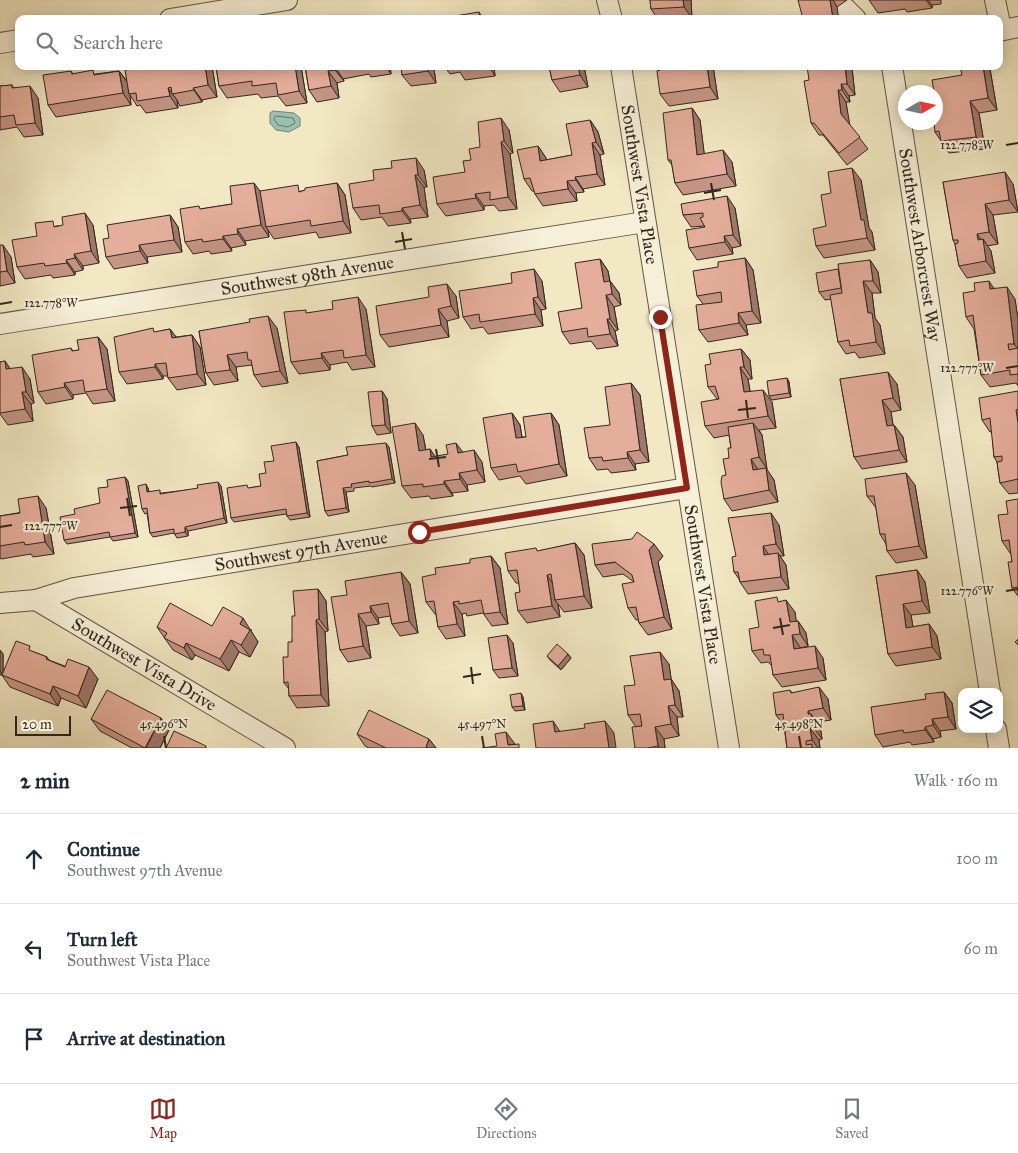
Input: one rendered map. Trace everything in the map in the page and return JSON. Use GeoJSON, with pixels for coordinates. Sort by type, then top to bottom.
{"type":"FeatureCollection","features":[{"type":"Feature","properties":{"kind":"street"},"geometry":{"type":"LineString","coordinates":[[195,15],[287,0]]}},
{"type":"Feature","properties":{"kind":"street"},"geometry":{"type":"LineString","coordinates":[[608,0],[611,15]]}},
{"type":"Feature","properties":{"kind":"street"},"geometry":{"type":"LineString","coordinates":[[995,0],[1000,15]]}},
{"type":"Feature","properties":{"kind":"street"},"geometry":{"type":"LineString","coordinates":[[0,43],[15,41]]}},
{"type":"Feature","properties":{"kind":"street","name":"Southwest Vista Place"},"geometry":{"type":"LineString","coordinates":[[622,70],[729,748]]}},
{"type":"Feature","properties":{"kind":"street","name":"Southwest Arborcrest Way"},"geometry":{"type":"LineString","coordinates":[[893,70],[989,688]]}},
{"type":"Feature","properties":{"kind":"street","name":"Southwest 98th Avenue"},"geometry":{"type":"LineString","coordinates":[[0,324],[645,222]]}},
{"type":"Feature","properties":{"kind":"street","name":"Southwest 97th Avenue"},"geometry":{"type":"LineString","coordinates":[[36,600],[74,588],[687,488]]}},
{"type":"Feature","properties":{"kind":"street"},"geometry":{"type":"LineString","coordinates":[[0,604],[36,600]]}},
{"type":"Feature","properties":{"kind":"street","name":"Southwest Vista Drive"},"geometry":{"type":"LineString","coordinates":[[36,600],[285,748]]}},
{"type":"Feature","properties":{"kind":"street"},"geometry":{"type":"LineString","coordinates":[[997,733],[999,748]]}},
{"type":"Feature","properties":{"kind":"water"},"geometry":{"type":"Polygon","coordinates":[[[273,111],[294,113],[300,118],[300,126],[289,132],[276,130],[270,123],[270,113],[273,111]]]}},
{"type":"Feature","properties":{"kind":"building"},"geometry":{"type":"Polygon","coordinates":[[[650,0],[683,0],[684,7],[651,9],[650,0]]]}},
{"type":"Feature","properties":{"kind":"building"},"geometry":{"type":"Polygon","coordinates":[[[798,0],[830,0],[832,15],[802,15],[798,0]]]}},
{"type":"Feature","properties":{"kind":"building"},"geometry":{"type":"Polygon","coordinates":[[[479,12],[479,15],[461,15],[479,12]]]}},
{"type":"Feature","properties":{"kind":"building"},"geometry":{"type":"Polygon","coordinates":[[[93,70],[94,75],[119,71],[123,93],[48,105],[43,75],[71,71],[72,74],[93,70]]]}},
{"type":"Feature","properties":{"kind":"building"},"geometry":{"type":"Polygon","coordinates":[[[125,70],[206,70],[208,85],[193,88],[194,90],[172,94],[171,87],[168,88],[170,96],[137,101],[136,93],[129,94],[125,70]]]}},
{"type":"Feature","properties":{"kind":"building"},"geometry":{"type":"Polygon","coordinates":[[[217,70],[296,70],[299,91],[278,95],[276,83],[252,86],[252,81],[219,86],[217,70]]]}},
{"type":"Feature","properties":{"kind":"building"},"geometry":{"type":"Polygon","coordinates":[[[306,70],[335,70],[328,71],[331,86],[309,90],[306,70]]]}},
{"type":"Feature","properties":{"kind":"building"},"geometry":{"type":"Polygon","coordinates":[[[401,70],[428,71],[402,75],[401,70]]]}},
{"type":"Feature","properties":{"kind":"building"},"geometry":{"type":"Polygon","coordinates":[[[550,70],[579,70],[580,75],[552,80],[550,70]]]}},
{"type":"Feature","properties":{"kind":"building"},"geometry":{"type":"Polygon","coordinates":[[[708,70],[710,87],[660,94],[657,71],[708,70]]]}},
{"type":"Feature","properties":{"kind":"building"},"geometry":{"type":"Polygon","coordinates":[[[808,70],[845,70],[847,84],[841,84],[842,90],[838,90],[841,114],[860,137],[839,153],[814,123],[811,123],[804,81],[809,80],[808,70]]]}},
{"type":"Feature","properties":{"kind":"building"},"geometry":{"type":"Polygon","coordinates":[[[961,70],[984,70],[988,98],[970,101],[976,137],[941,141],[939,131],[935,132],[935,130],[943,130],[943,85],[933,85],[932,80],[962,75],[961,70]]]}},
{"type":"Feature","properties":{"kind":"building"},"geometry":{"type":"Polygon","coordinates":[[[12,85],[12,88],[30,86],[35,123],[16,125],[14,115],[0,117],[0,86],[12,85]]]}},
{"type":"Feature","properties":{"kind":"building"},"geometry":{"type":"Polygon","coordinates":[[[692,108],[697,155],[723,150],[727,174],[675,183],[671,160],[668,160],[663,113],[692,108]]]}},
{"type":"Feature","properties":{"kind":"building"},"geometry":{"type":"Polygon","coordinates":[[[501,118],[504,141],[501,142],[508,197],[490,200],[490,192],[475,194],[476,198],[437,204],[433,177],[465,172],[463,161],[471,160],[469,149],[480,147],[478,122],[501,118]]]}},
{"type":"Feature","properties":{"kind":"building"},"geometry":{"type":"Polygon","coordinates":[[[590,120],[596,142],[592,143],[597,174],[575,177],[576,180],[567,181],[568,189],[535,194],[530,178],[524,179],[517,150],[538,146],[540,161],[572,155],[566,124],[590,120]]]}},
{"type":"Feature","properties":{"kind":"building"},"geometry":{"type":"Polygon","coordinates":[[[416,158],[418,175],[415,175],[420,205],[402,208],[402,211],[380,214],[379,205],[353,208],[349,184],[374,180],[373,170],[392,168],[391,161],[416,158]]]}},
{"type":"Feature","properties":{"kind":"building"},"geometry":{"type":"Polygon","coordinates":[[[852,168],[861,220],[864,220],[867,238],[816,246],[813,229],[826,226],[821,195],[831,193],[828,172],[852,168]]]}},
{"type":"Feature","properties":{"kind":"building"},"geometry":{"type":"Polygon","coordinates":[[[1005,172],[1009,200],[985,204],[989,232],[977,234],[978,240],[983,239],[986,261],[959,266],[955,244],[958,243],[958,240],[953,240],[943,182],[1005,172]]]}},
{"type":"Feature","properties":{"kind":"building"},"geometry":{"type":"Polygon","coordinates":[[[254,183],[261,225],[237,229],[238,234],[223,236],[223,239],[203,242],[202,239],[185,242],[180,209],[199,206],[200,209],[232,204],[230,186],[254,183]]]}},
{"type":"Feature","properties":{"kind":"building"},"geometry":{"type":"Polygon","coordinates":[[[337,183],[343,221],[311,226],[310,220],[266,227],[260,191],[298,185],[299,192],[305,190],[305,188],[337,183]]]}},
{"type":"Feature","properties":{"kind":"building"},"geometry":{"type":"Polygon","coordinates":[[[727,196],[733,235],[724,236],[725,242],[689,248],[686,230],[705,227],[700,218],[703,217],[703,213],[683,215],[681,204],[727,196]]]}},
{"type":"Feature","properties":{"kind":"building"},"geometry":{"type":"Polygon","coordinates":[[[85,213],[91,251],[74,254],[75,258],[66,260],[67,263],[45,266],[44,263],[17,267],[12,240],[37,236],[35,223],[53,221],[54,227],[63,225],[62,217],[85,213]]]}},
{"type":"Feature","properties":{"kind":"building"},"geometry":{"type":"Polygon","coordinates":[[[170,215],[174,240],[139,245],[140,251],[106,257],[103,239],[109,238],[107,225],[170,215]]]}},
{"type":"Feature","properties":{"kind":"building"},"geometry":{"type":"Polygon","coordinates":[[[0,245],[3,245],[7,271],[0,272],[0,245]]]}},
{"type":"Feature","properties":{"kind":"building"},"geometry":{"type":"Polygon","coordinates":[[[745,258],[752,311],[738,313],[739,323],[699,330],[696,305],[722,302],[721,292],[697,296],[693,271],[718,267],[718,262],[745,258]]]}},
{"type":"Feature","properties":{"kind":"building"},"geometry":{"type":"Polygon","coordinates":[[[600,259],[604,282],[610,281],[612,294],[606,295],[610,319],[607,319],[610,334],[588,337],[587,328],[562,332],[558,312],[582,308],[575,263],[600,259]]]}},
{"type":"Feature","properties":{"kind":"building"},"geometry":{"type":"Polygon","coordinates":[[[870,260],[873,281],[863,281],[868,313],[872,313],[876,342],[850,346],[849,340],[838,342],[830,295],[842,293],[838,264],[870,260]]]}},
{"type":"Feature","properties":{"kind":"building"},"geometry":{"type":"Polygon","coordinates":[[[534,269],[538,297],[533,298],[535,314],[480,322],[479,314],[463,317],[459,291],[512,283],[511,273],[534,269]]]}},
{"type":"Feature","properties":{"kind":"building"},"geometry":{"type":"Polygon","coordinates":[[[838,269],[841,288],[819,292],[816,273],[838,269]]]}},
{"type":"Feature","properties":{"kind":"building"},"geometry":{"type":"Polygon","coordinates":[[[989,281],[990,289],[1007,287],[1014,344],[1008,344],[1009,350],[1018,348],[1018,374],[1010,375],[1010,370],[981,375],[973,315],[966,317],[963,293],[975,291],[974,283],[989,281]]]}},
{"type":"Feature","properties":{"kind":"building"},"geometry":{"type":"Polygon","coordinates":[[[447,284],[451,306],[438,309],[441,325],[380,335],[376,306],[429,297],[428,287],[447,284]]]}},
{"type":"Feature","properties":{"kind":"building"},"geometry":{"type":"Polygon","coordinates":[[[358,297],[366,355],[344,358],[343,350],[321,353],[322,358],[291,362],[284,312],[306,310],[306,313],[333,309],[332,301],[358,297]]]}},
{"type":"Feature","properties":{"kind":"building"},"geometry":{"type":"Polygon","coordinates":[[[268,316],[280,371],[254,375],[247,352],[227,355],[230,370],[206,373],[199,331],[250,322],[249,319],[268,316]]]}},
{"type":"Feature","properties":{"kind":"building"},"geometry":{"type":"Polygon","coordinates":[[[153,328],[154,332],[170,329],[172,338],[192,335],[197,374],[168,378],[166,363],[155,364],[155,367],[119,372],[114,337],[153,328]]]}},
{"type":"Feature","properties":{"kind":"building"},"geometry":{"type":"Polygon","coordinates":[[[98,337],[107,389],[85,392],[83,380],[64,383],[65,387],[38,392],[32,355],[71,348],[72,351],[79,350],[77,340],[98,337]]]}},
{"type":"Feature","properties":{"kind":"building"},"geometry":{"type":"Polygon","coordinates":[[[741,349],[744,367],[740,367],[744,392],[763,390],[768,416],[705,426],[701,402],[719,399],[715,386],[708,387],[705,365],[711,364],[709,354],[741,349]]]}},
{"type":"Feature","properties":{"kind":"building"},"geometry":{"type":"Polygon","coordinates":[[[5,361],[6,369],[22,367],[26,392],[22,392],[25,409],[0,413],[0,362],[5,361]]]}},
{"type":"Feature","properties":{"kind":"building"},"geometry":{"type":"Polygon","coordinates":[[[888,372],[893,398],[882,400],[887,426],[894,425],[899,450],[854,457],[840,379],[888,372]]]}},
{"type":"Feature","properties":{"kind":"building"},"geometry":{"type":"Polygon","coordinates":[[[787,378],[789,393],[769,396],[767,381],[787,378]]]}},
{"type":"Feature","properties":{"kind":"building"},"geometry":{"type":"Polygon","coordinates":[[[631,383],[640,450],[627,452],[628,458],[603,461],[602,457],[589,458],[584,428],[610,425],[605,387],[631,383]]]}},
{"type":"Feature","properties":{"kind":"building"},"geometry":{"type":"Polygon","coordinates":[[[382,391],[385,425],[372,426],[368,392],[382,391]]]}},
{"type":"Feature","properties":{"kind":"building"},"geometry":{"type":"Polygon","coordinates":[[[1018,391],[1018,409],[1016,410],[1018,423],[1018,479],[1000,483],[997,462],[1002,461],[1002,456],[994,457],[990,418],[982,420],[979,398],[1018,391]]]}},
{"type":"Feature","properties":{"kind":"building"},"geometry":{"type":"Polygon","coordinates":[[[512,413],[516,438],[526,437],[523,417],[551,413],[559,464],[518,472],[516,464],[491,468],[483,418],[512,413]]]}},
{"type":"Feature","properties":{"kind":"building"},"geometry":{"type":"Polygon","coordinates":[[[415,423],[419,451],[430,449],[431,457],[448,454],[446,445],[456,443],[458,453],[474,450],[477,470],[459,473],[460,479],[444,481],[444,484],[423,487],[423,484],[402,486],[392,427],[415,423]]]}},
{"type":"Feature","properties":{"kind":"building"},"geometry":{"type":"Polygon","coordinates":[[[753,423],[759,457],[751,459],[753,470],[766,468],[769,490],[724,499],[721,482],[722,476],[726,475],[723,459],[729,458],[728,448],[731,448],[728,427],[753,423]]]}},
{"type":"Feature","properties":{"kind":"building"},"geometry":{"type":"Polygon","coordinates":[[[296,442],[307,513],[287,516],[286,509],[231,518],[227,488],[247,485],[248,488],[261,486],[259,474],[266,473],[264,462],[274,461],[271,446],[296,442]]]}},
{"type":"Feature","properties":{"kind":"building"},"geometry":{"type":"Polygon","coordinates":[[[386,443],[392,479],[351,484],[352,487],[343,488],[346,508],[325,511],[317,461],[348,455],[346,447],[386,443]]]}},
{"type":"Feature","properties":{"kind":"building"},"geometry":{"type":"Polygon","coordinates":[[[906,473],[919,546],[887,551],[885,534],[880,534],[874,496],[867,496],[865,479],[906,473]]]}},
{"type":"Feature","properties":{"kind":"building"},"geometry":{"type":"Polygon","coordinates":[[[125,477],[135,533],[110,537],[109,532],[64,540],[60,517],[75,514],[74,509],[100,503],[98,488],[108,487],[107,480],[125,477]]]}},
{"type":"Feature","properties":{"kind":"building"},"geometry":{"type":"Polygon","coordinates":[[[218,482],[224,518],[185,527],[185,532],[174,534],[174,529],[150,533],[147,508],[142,509],[138,486],[146,484],[147,492],[160,490],[160,494],[198,488],[197,485],[218,482]]]}},
{"type":"Feature","properties":{"kind":"building"},"geometry":{"type":"Polygon","coordinates":[[[38,496],[45,542],[25,545],[24,542],[0,546],[0,516],[20,513],[18,499],[38,496]]]}},
{"type":"Feature","properties":{"kind":"building"},"geometry":{"type":"Polygon","coordinates":[[[1018,499],[1018,587],[1012,588],[1008,562],[1012,562],[1009,540],[1002,541],[998,515],[1008,514],[1006,501],[1018,499]]]}},
{"type":"Feature","properties":{"kind":"building"},"geometry":{"type":"Polygon","coordinates":[[[771,513],[776,544],[763,546],[764,555],[778,553],[781,577],[740,582],[738,572],[734,572],[732,557],[736,556],[728,518],[771,513]]]}},
{"type":"Feature","properties":{"kind":"building"},"geometry":{"type":"Polygon","coordinates":[[[637,532],[654,544],[649,550],[664,617],[639,623],[636,607],[628,608],[622,584],[634,582],[632,575],[615,562],[595,565],[592,544],[632,539],[637,532]]]}},
{"type":"Feature","properties":{"kind":"building"},"geometry":{"type":"Polygon","coordinates":[[[575,543],[584,596],[555,600],[551,574],[547,575],[552,606],[518,611],[515,593],[520,592],[517,570],[508,571],[505,553],[536,548],[537,551],[575,543]]]}},
{"type":"Feature","properties":{"kind":"building"},"geometry":{"type":"Polygon","coordinates":[[[491,556],[500,612],[484,614],[481,600],[459,604],[459,601],[453,602],[457,624],[438,627],[434,601],[426,602],[422,577],[436,574],[435,568],[470,563],[470,559],[491,556]]]}},
{"type":"Feature","properties":{"kind":"building"},"geometry":{"type":"Polygon","coordinates":[[[917,570],[922,601],[903,604],[906,628],[929,624],[932,647],[888,654],[876,576],[917,570]]]}},
{"type":"Feature","properties":{"kind":"building"},"geometry":{"type":"Polygon","coordinates":[[[401,572],[409,621],[392,624],[388,603],[370,606],[371,612],[358,614],[363,646],[340,650],[331,597],[347,595],[345,581],[401,572]]]}},
{"type":"Feature","properties":{"kind":"building"},"geometry":{"type":"Polygon","coordinates":[[[318,589],[319,619],[316,620],[321,695],[289,696],[288,682],[284,683],[283,657],[288,657],[288,642],[292,642],[292,616],[295,616],[293,591],[318,589]]]}},
{"type":"Feature","properties":{"kind":"building"},"geometry":{"type":"Polygon","coordinates":[[[777,597],[778,602],[786,600],[790,622],[798,621],[800,634],[792,635],[794,649],[815,646],[818,668],[773,675],[770,655],[764,655],[763,649],[752,651],[749,629],[759,627],[755,601],[777,597]]]}},
{"type":"Feature","properties":{"kind":"building"},"geometry":{"type":"Polygon","coordinates":[[[170,603],[212,626],[223,607],[243,618],[240,624],[250,630],[241,645],[231,640],[220,659],[186,643],[184,648],[164,638],[167,633],[157,627],[170,603]]]}},
{"type":"Feature","properties":{"kind":"building"},"geometry":{"type":"Polygon","coordinates":[[[507,635],[512,668],[493,670],[488,638],[507,635]]]}},
{"type":"Feature","properties":{"kind":"building"},"geometry":{"type":"Polygon","coordinates":[[[16,641],[30,646],[29,650],[65,667],[68,659],[89,667],[78,696],[53,686],[50,694],[2,675],[16,641]]]}},
{"type":"Feature","properties":{"kind":"building"},"geometry":{"type":"Polygon","coordinates":[[[557,644],[568,654],[558,666],[547,656],[557,644]]]}},
{"type":"Feature","properties":{"kind":"building"},"geometry":{"type":"Polygon","coordinates":[[[660,652],[664,680],[671,679],[675,705],[668,706],[671,724],[655,727],[658,746],[635,748],[632,727],[642,726],[640,714],[628,715],[624,686],[635,685],[630,656],[660,652]]]}},
{"type":"Feature","properties":{"kind":"building"},"geometry":{"type":"Polygon","coordinates":[[[819,687],[823,708],[808,711],[808,714],[811,714],[813,727],[810,728],[812,740],[806,741],[806,745],[812,744],[812,748],[787,748],[783,714],[776,715],[773,693],[790,690],[791,693],[819,687]]]}},
{"type":"Feature","properties":{"kind":"building"},"geometry":{"type":"Polygon","coordinates":[[[107,690],[161,718],[145,748],[91,719],[107,690]]]}},
{"type":"Feature","properties":{"kind":"building"},"geometry":{"type":"Polygon","coordinates":[[[944,692],[948,717],[932,719],[933,725],[925,727],[925,730],[904,733],[903,730],[875,735],[871,707],[926,699],[925,694],[944,692]]]}},
{"type":"Feature","properties":{"kind":"building"},"geometry":{"type":"Polygon","coordinates":[[[521,693],[523,706],[512,707],[510,695],[521,693]]]}},
{"type":"Feature","properties":{"kind":"building"},"geometry":{"type":"Polygon","coordinates":[[[369,710],[429,739],[426,747],[428,748],[386,748],[357,734],[369,710]]]}},
{"type":"Feature","properties":{"kind":"building"},"geometry":{"type":"Polygon","coordinates":[[[553,721],[555,732],[585,728],[584,724],[605,721],[609,748],[536,748],[533,724],[553,721]]]}},
{"type":"Feature","properties":{"kind":"building"},"geometry":{"type":"Polygon","coordinates":[[[174,731],[206,746],[206,748],[166,748],[174,731]]]}},
{"type":"Feature","properties":{"kind":"building"},"geometry":{"type":"Polygon","coordinates":[[[506,732],[508,745],[519,744],[519,748],[482,748],[497,746],[495,734],[506,732]]]}},
{"type":"Feature","properties":{"kind":"route"},"geometry":{"type":"LineString","coordinates":[[419,532],[687,488],[660,317]]}}]}
